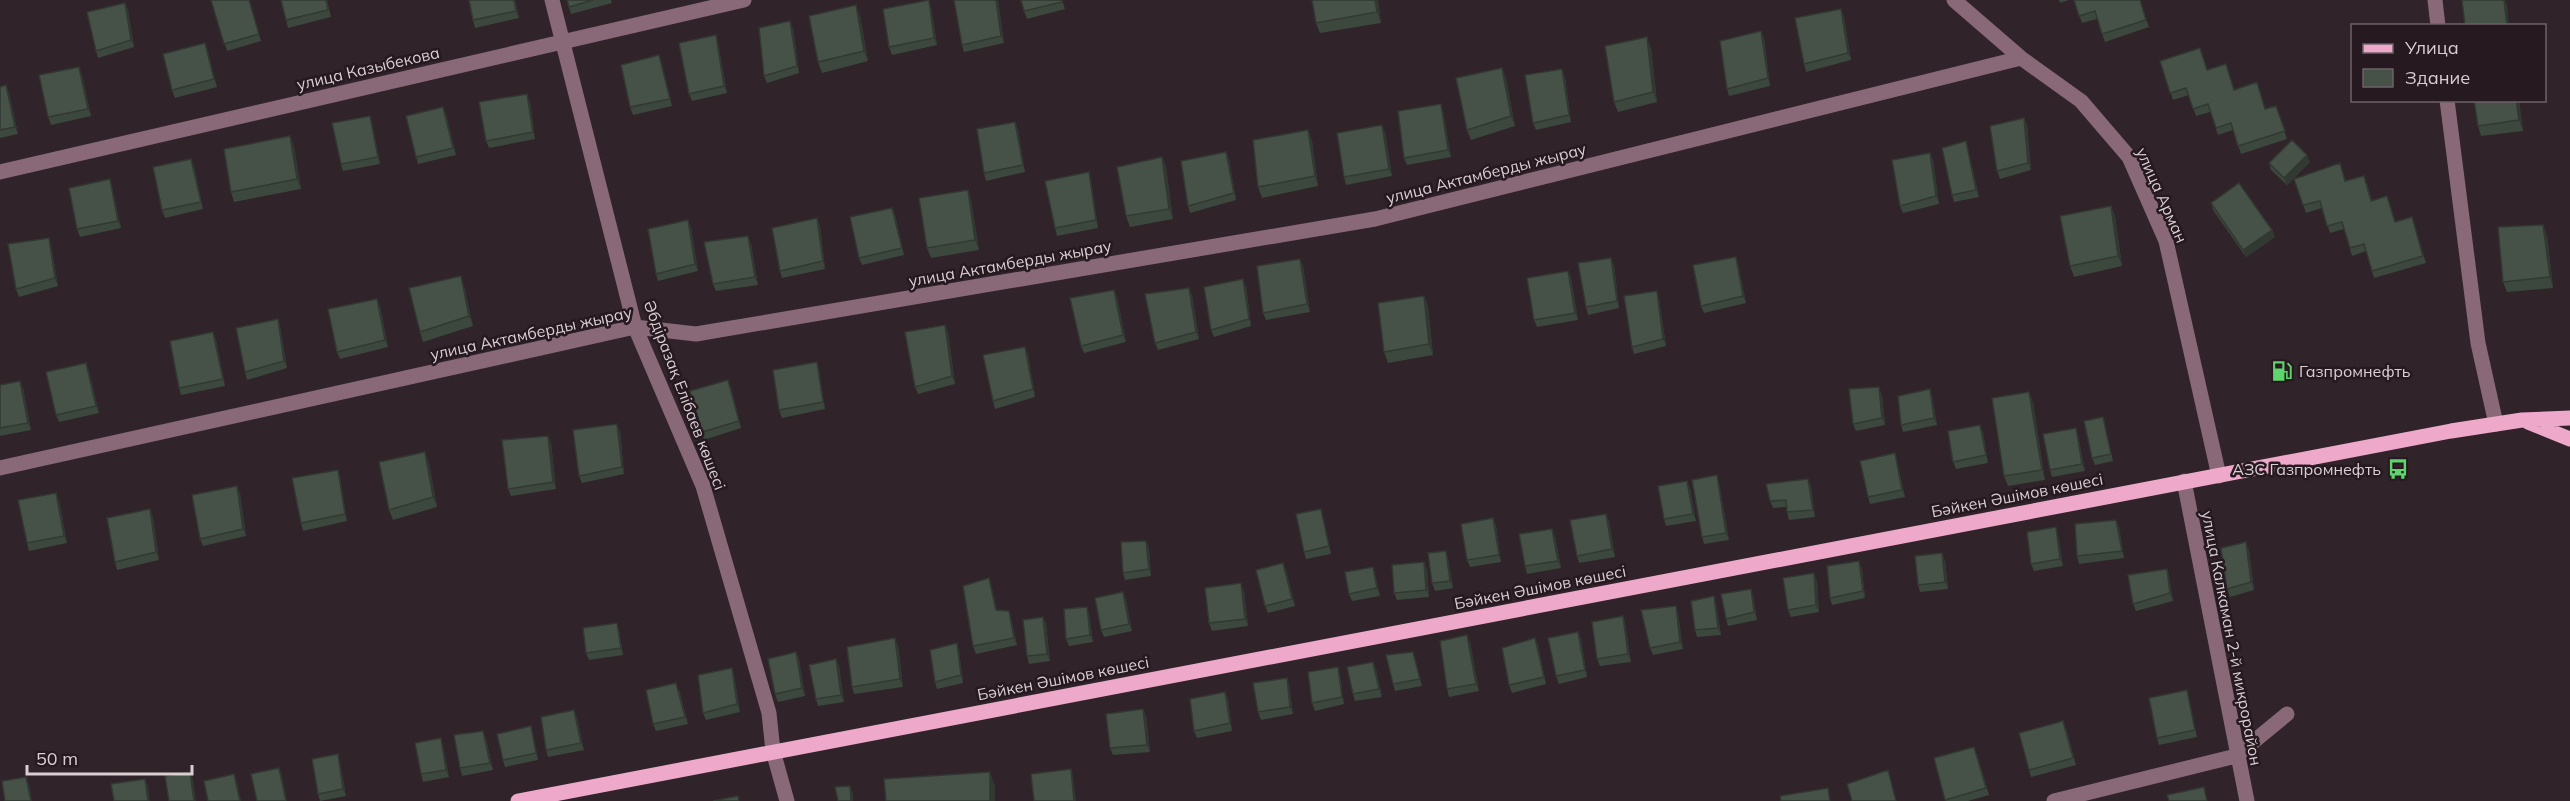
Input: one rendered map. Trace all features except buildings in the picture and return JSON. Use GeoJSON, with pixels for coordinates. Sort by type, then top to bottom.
{"type":"FeatureCollection","features":[{"type":"Feature","properties":{"kind":"main road","name":"Бәйкен Әшімов көшесі"},"geometry":{"type":"LineString","coordinates":[[518,801],[2184,481],[2496,424],[2522,420],[2570,418]]}},
{"type":"Feature","properties":{"kind":"main road"},"geometry":{"type":"LineString","coordinates":[[2522,420],[2570,439]]}},
{"type":"Feature","properties":{"kind":"street","name":"Әбдіразақ Елібаев көшесі"},"geometry":{"type":"LineString","coordinates":[[552,0],[635,327],[703,486],[769,713],[773,751],[787,801]]}},
{"type":"Feature","properties":{"kind":"street","name":"улица Казыбекова"},"geometry":{"type":"LineString","coordinates":[[0,172],[744,0]]}},
{"type":"Feature","properties":{"kind":"street","name":"улица Арман"},"geometry":{"type":"LineString","coordinates":[[1954,0],[2021,58],[2080,101],[2129,157],[2166,241],[2219,476]]}},
{"type":"Feature","properties":{"kind":"street"},"geometry":{"type":"LineString","coordinates":[[2434,0],[2438,24]]}},
{"type":"Feature","properties":{"kind":"street","name":"улица Актамберды жырау"},"geometry":{"type":"LineString","coordinates":[[0,468],[635,327],[696,334],[1375,219],[2021,58]]}},
{"type":"Feature","properties":{"kind":"street"},"geometry":{"type":"LineString","coordinates":[[2447,102],[2478,343],[2496,424]]}},
{"type":"Feature","properties":{"kind":"street","name":"улица Калкаман 2-й микрорайон"},"geometry":{"type":"LineString","coordinates":[[2184,481],[2236,756],[2247,801]]}},
{"type":"Feature","properties":{"kind":"street"},"geometry":{"type":"LineString","coordinates":[[2054,801],[2236,756],[2287,714]]}},
{"type":"Feature","properties":{"kind":"place","name":"Газпромнефть"},"geometry":{"type":"Point","coordinates":[2282,371]}},
{"type":"Feature","properties":{"kind":"place","name":"АЗС Газпромнефть"},"geometry":{"type":"Point","coordinates":[2398,469]}}]}
